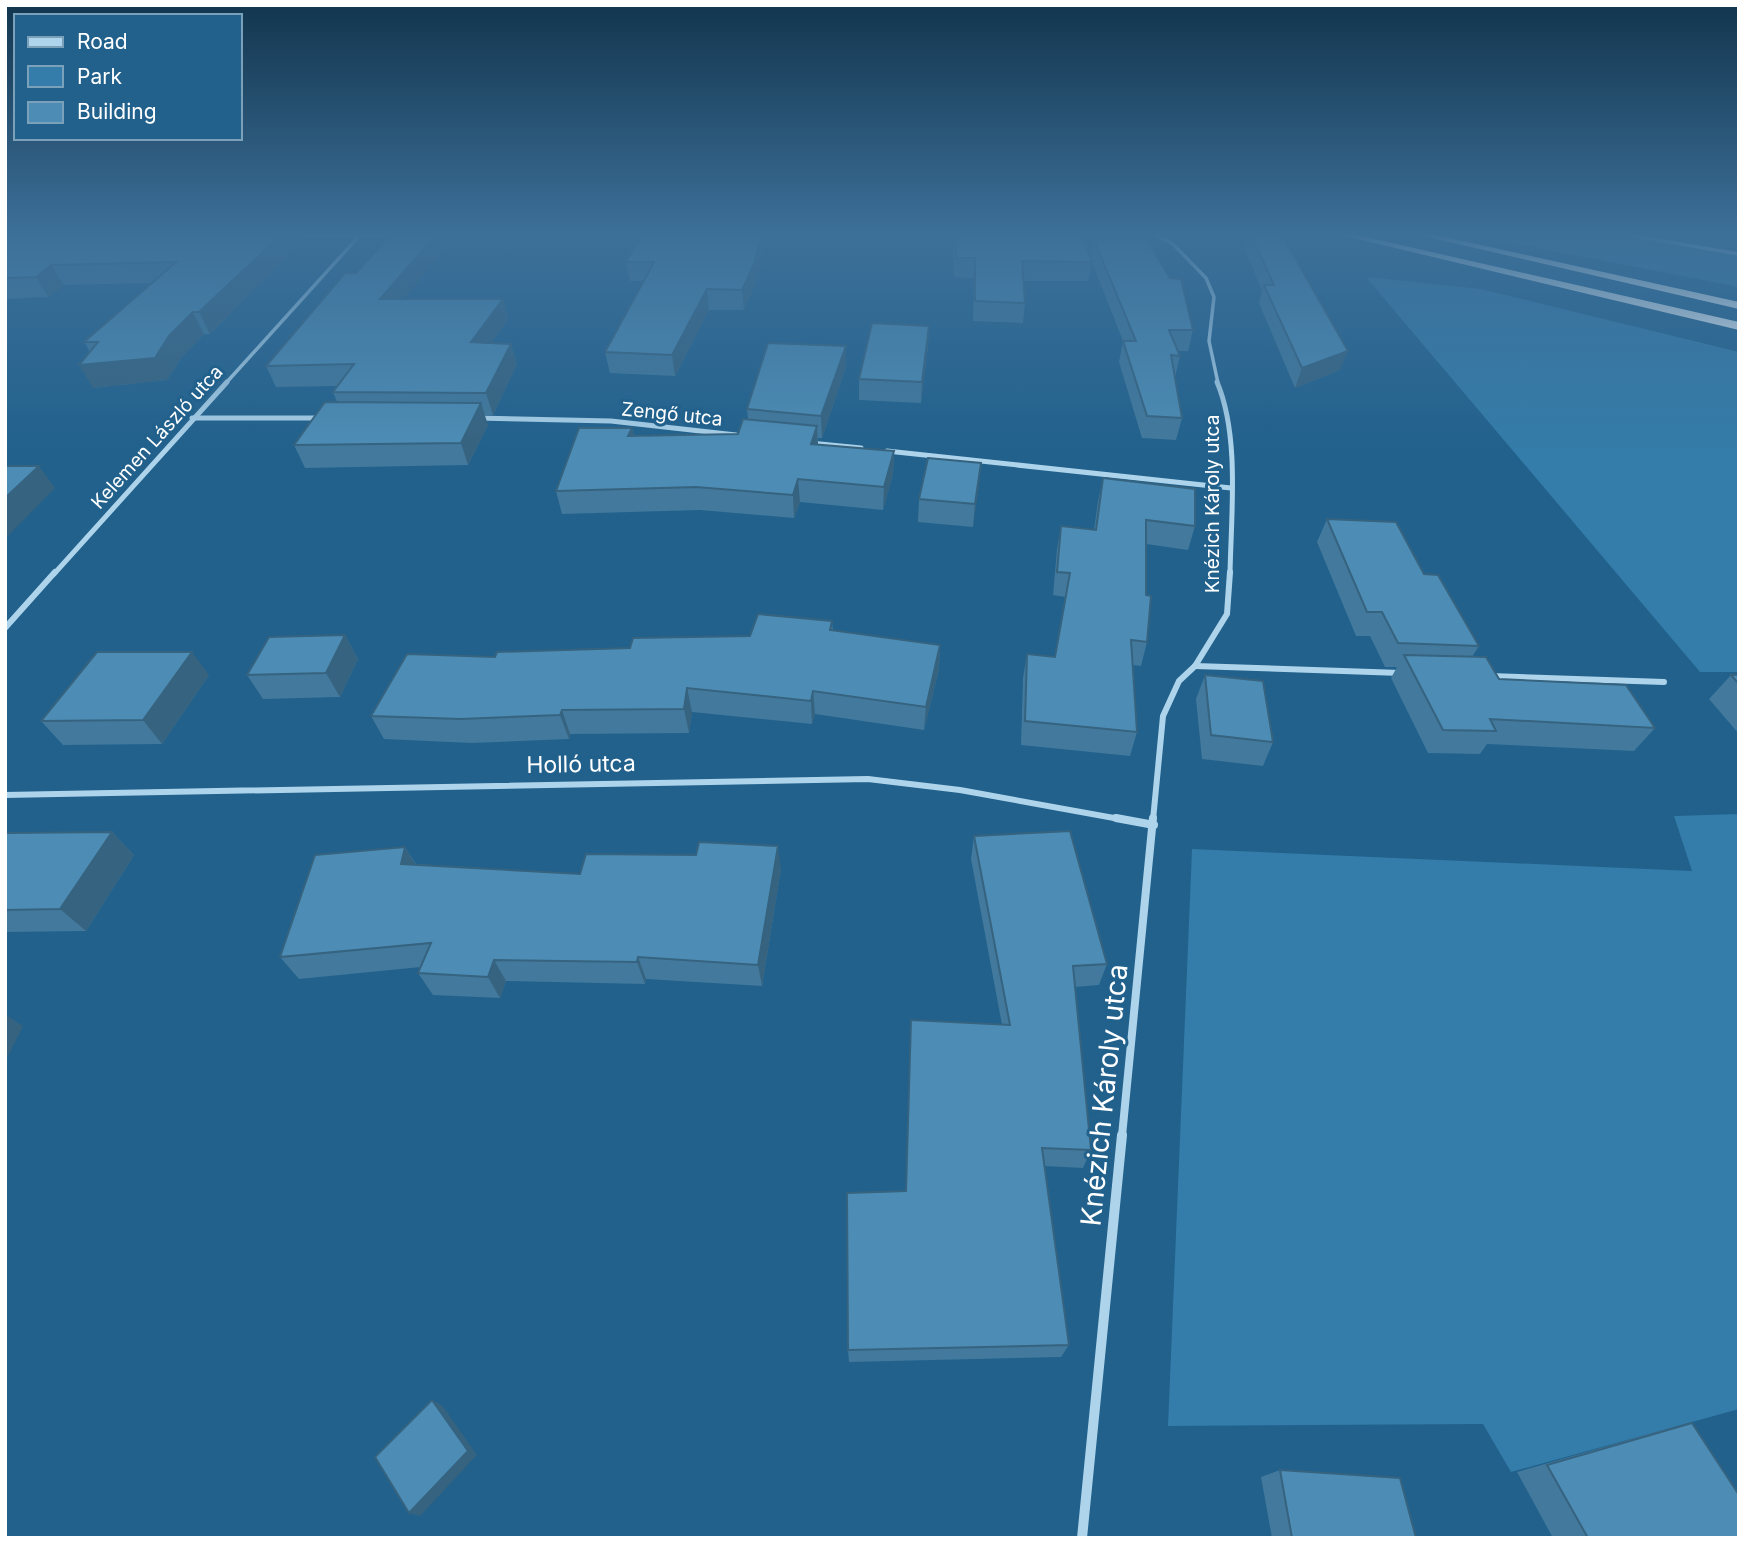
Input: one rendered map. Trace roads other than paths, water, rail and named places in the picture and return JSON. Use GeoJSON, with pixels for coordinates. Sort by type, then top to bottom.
{"type":"FeatureCollection","features":[{"type":"Feature","properties":{"kind":"highway"},"geometry":{"type":"LineString","coordinates":[[1658,307],[1739,326]]}},
{"type":"Feature","properties":{"kind":"street","name":"Kelemen László utca"},"geometry":{"type":"LineString","coordinates":[[5,628],[294,307]]}},
{"type":"Feature","properties":{"kind":"street","name":"Knézich Károly utca"},"geometry":{"type":"LineString","coordinates":[[1083,1538],[1163,716],[1179,681],[1195,666],[1227,614],[1231,488],[1227,405],[1217,381],[1209,341],[1213,307]]}},
{"type":"Feature","properties":{"kind":"street"},"geometry":{"type":"LineString","coordinates":[[192,418],[326,418]]}},
{"type":"Feature","properties":{"kind":"street","name":"Zengő utca"},"geometry":{"type":"LineString","coordinates":[[475,418],[611,421],[744,436]]}},
{"type":"Feature","properties":{"kind":"street"},"geometry":{"type":"LineString","coordinates":[[797,442],[864,449]]}},
{"type":"Feature","properties":{"kind":"street"},"geometry":{"type":"LineString","coordinates":[[877,450],[1231,488]]}},
{"type":"Feature","properties":{"kind":"street"},"geometry":{"type":"LineString","coordinates":[[1195,666],[1416,674]]}},
{"type":"Feature","properties":{"kind":"street"},"geometry":{"type":"LineString","coordinates":[[1485,676],[1664,682]]}},
{"type":"Feature","properties":{"kind":"street","name":"Holló utca"},"geometry":{"type":"LineString","coordinates":[[5,795],[868,779],[960,790],[1154,825]]}}]}
